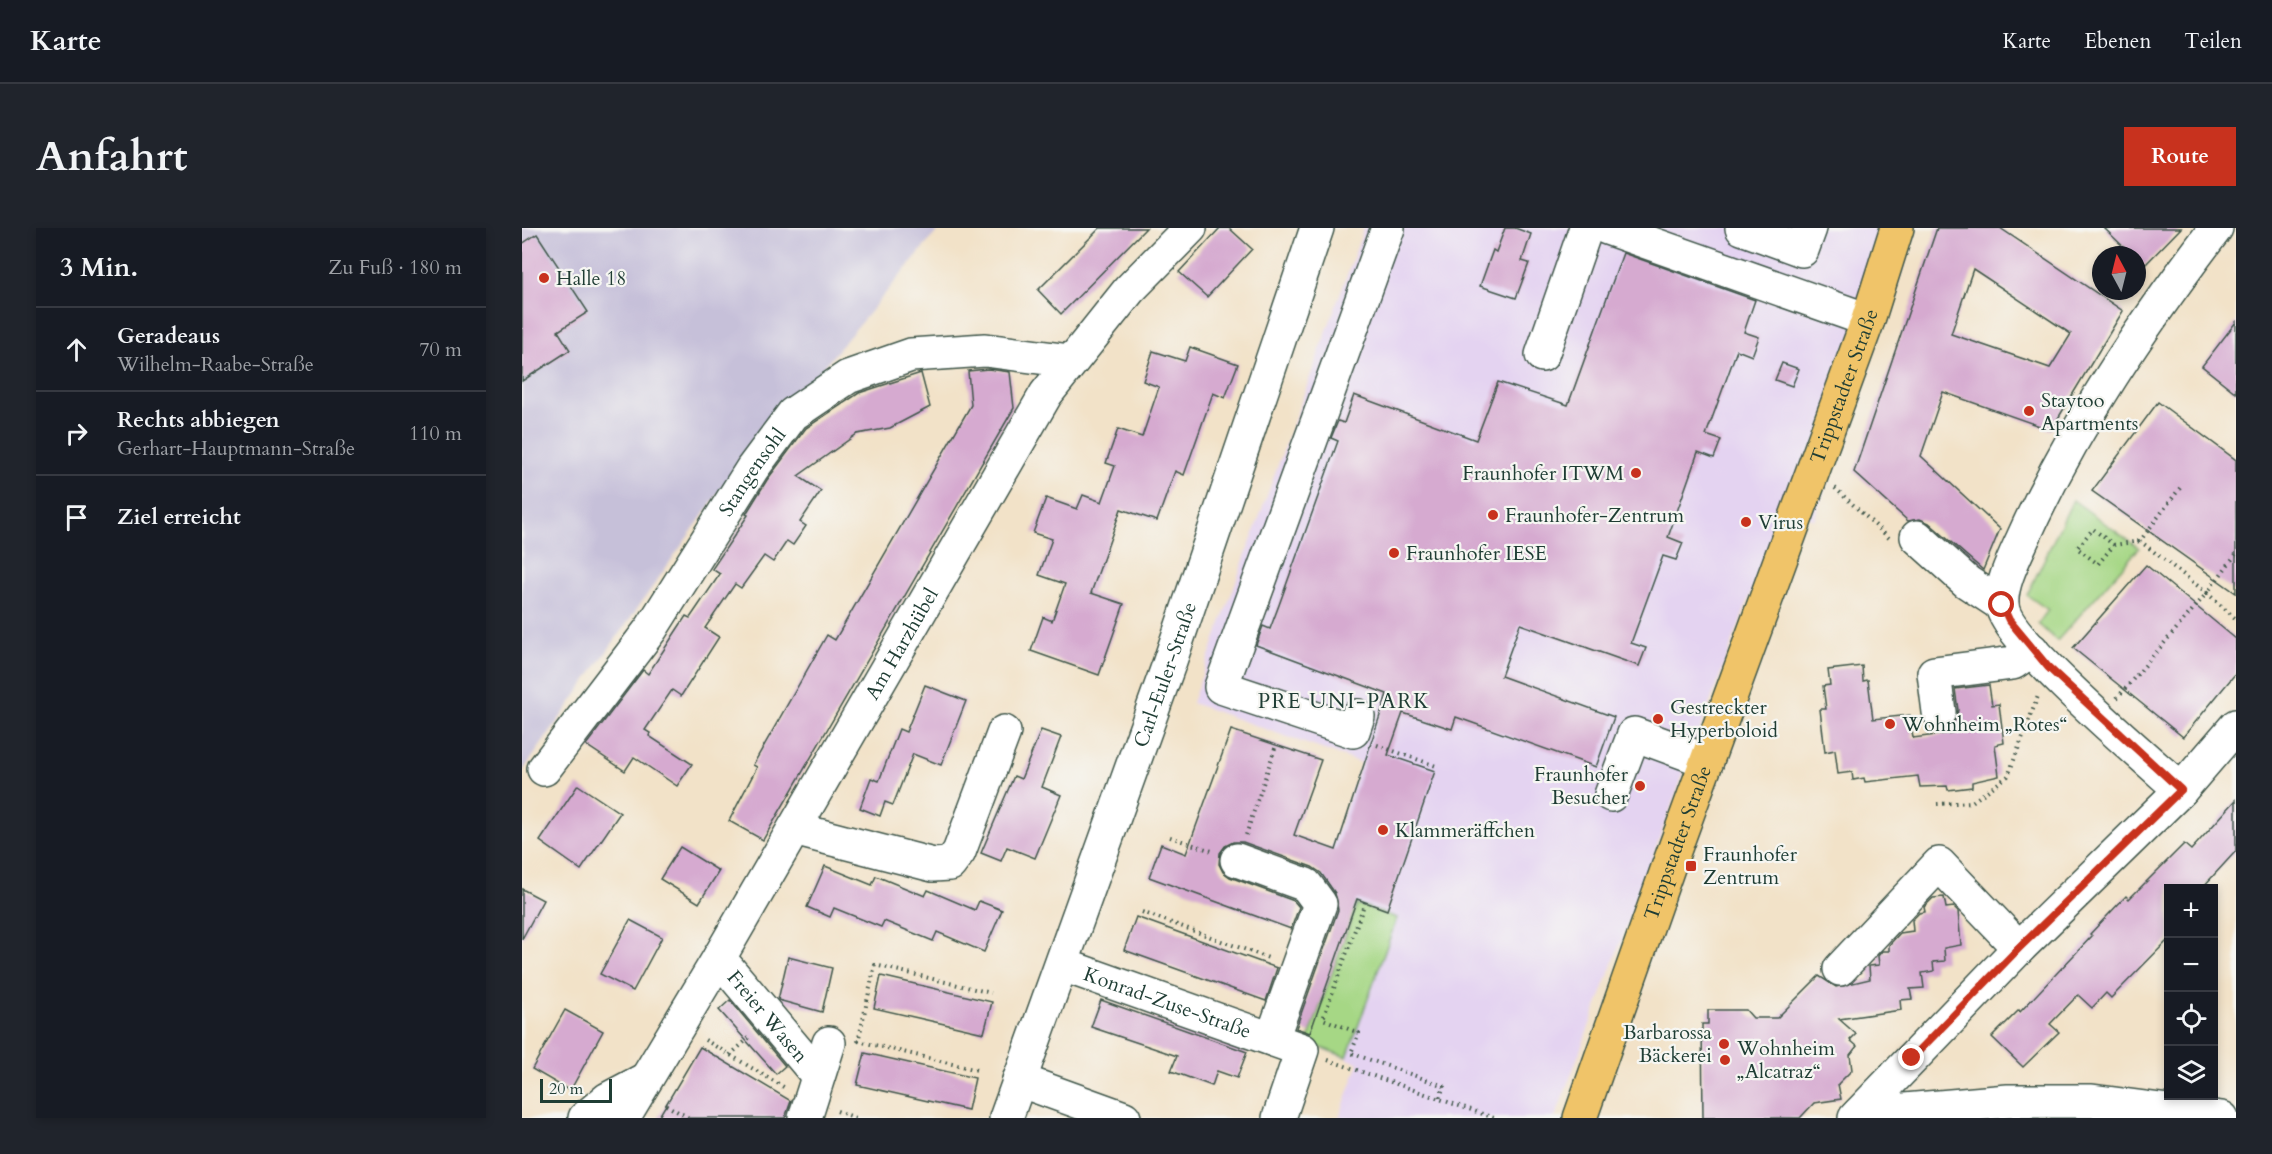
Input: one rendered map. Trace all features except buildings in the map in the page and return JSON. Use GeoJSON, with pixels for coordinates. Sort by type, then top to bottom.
{"type":"FeatureCollection","features":[{"type":"Feature","properties":{"kind":"main road","name":"Trippstadter Straße"},"geometry":{"type":"LineString","coordinates":[[1580,1118],[1707,760],[1868,320],[1897,228]]}},
{"type":"Feature","properties":{"kind":"street","name":"Am Harzhübel"},"geometry":{"type":"LineString","coordinates":[[623,1118],[719,958],[1046,394],[1070,361],[1129,290],[1190,228]]}},
{"type":"Feature","properties":{"kind":"street","name":"Carl-Euler-Straße"},"geometry":{"type":"LineString","coordinates":[[1005,1118],[1063,965],[1169,664],[1317,228]]}},
{"type":"Feature","properties":{"kind":"street"},"geometry":{"type":"LineString","coordinates":[[1356,724],[1221,687],[1388,228]]}},
{"type":"Feature","properties":{"kind":"street"},"geometry":{"type":"LineString","coordinates":[[1542,355],[1586,228]]}},
{"type":"Feature","properties":{"kind":"street"},"geometry":{"type":"LineString","coordinates":[[1607,228],[1868,320]]}},
{"type":"Feature","properties":{"kind":"street"},"geometry":{"type":"LineString","coordinates":[[1742,228],[1802,250],[1810,228]]}},
{"type":"Feature","properties":{"kind":"street"},"geometry":{"type":"LineString","coordinates":[[2002,605],[2009,570],[2044,492],[2078,431],[2156,307],[2216,228]]}},
{"type":"Feature","properties":{"kind":"street","name":"Stangensohl"},"geometry":{"type":"LineString","coordinates":[[544,769],[651,629],[752,469],[793,414],[848,377],[911,355],[985,350],[1070,361]]}},
{"type":"Feature","properties":{"kind":"street"},"geometry":{"type":"LineString","coordinates":[[1917,537],[1967,582],[2002,605],[2009,620],[2040,658],[2181,790]]}},
{"type":"Feature","properties":{"kind":"street"},"geometry":{"type":"LineString","coordinates":[[1939,712],[1934,673],[2040,658]]}},
{"type":"Feature","properties":{"kind":"street"},"geometry":{"type":"LineString","coordinates":[[1857,1116],[2019,948],[2181,790],[2236,726]]}},
{"type":"Feature","properties":{"kind":"street"},"geometry":{"type":"LineString","coordinates":[[794,829],[933,865],[950,864],[959,852],[1004,732]]}},
{"type":"Feature","properties":{"kind":"street"},"geometry":{"type":"LineString","coordinates":[[1611,795],[1634,734],[1707,760]]}},
{"type":"Feature","properties":{"kind":"street","name":"Konrad-Zuse-Straße"},"geometry":{"type":"LineString","coordinates":[[1237,860],[1306,885],[1320,904],[1297,968],[1279,1118]]}},
{"type":"Feature","properties":{"kind":"street"},"geometry":{"type":"LineString","coordinates":[[1840,969],[1939,864],[2019,948]]}},
{"type":"Feature","properties":{"kind":"street","name":"Freier Wasen"},"geometry":{"type":"LineString","coordinates":[[719,958],[822,1102]]}},
{"type":"Feature","properties":{"kind":"street","name":"Konrad-Zuse-Straße"},"geometry":{"type":"LineString","coordinates":[[1063,965],[1287,1045]]}},
{"type":"Feature","properties":{"kind":"street","name":"Freier Wasen"},"geometry":{"type":"LineString","coordinates":[[822,1102],[848,1044]]}},
{"type":"Feature","properties":{"kind":"street","name":"Am Harzhübel"},"geometry":{"type":"LineString","coordinates":[[585,1118],[608,1100],[644,1080]]}},
{"type":"Feature","properties":{"kind":"street"},"geometry":{"type":"LineString","coordinates":[[1019,1080],[1124,1118]]}},
{"type":"Feature","properties":{"kind":"street"},"geometry":{"type":"LineString","coordinates":[[1857,1116],[2008,1101],[2092,1101],[2226,1112]]}},
{"type":"Feature","properties":{"kind":"path"},"geometry":{"type":"LineString","coordinates":[[1828,482],[1862,514]]}},
{"type":"Feature","properties":{"kind":"path"},"geometry":{"type":"LineString","coordinates":[[2114,544],[2093,529],[2078,548],[2098,564],[2114,544],[2140,540],[2180,488]]}},
{"type":"Feature","properties":{"kind":"path"},"geometry":{"type":"LineString","coordinates":[[2140,540],[2236,619]]}},
{"type":"Feature","properties":{"kind":"path"},"geometry":{"type":"LineString","coordinates":[[2127,687],[2207,593],[2236,554]]}},
{"type":"Feature","properties":{"kind":"path"},"geometry":{"type":"LineString","coordinates":[[1937,804],[1972,802],[2008,776],[2040,658]]}},
{"type":"Feature","properties":{"kind":"path"},"geometry":{"type":"LineString","coordinates":[[1356,724],[1362,740],[1439,767]]}},
{"type":"Feature","properties":{"kind":"path"},"geometry":{"type":"LineString","coordinates":[[1170,837],[1237,860],[1275,748]]}},
{"type":"Feature","properties":{"kind":"path"},"geometry":{"type":"LineString","coordinates":[[1365,902],[1323,1019],[1359,1033],[1351,1053],[1444,1086],[1439,1099]]}},
{"type":"Feature","properties":{"kind":"path"},"geometry":{"type":"LineString","coordinates":[[1142,912],[1297,968]]}},
{"type":"Feature","properties":{"kind":"path"},"geometry":{"type":"LineString","coordinates":[[977,1070],[848,1044],[875,966],[990,993]]}},
{"type":"Feature","properties":{"kind":"path"},"geometry":{"type":"LineString","coordinates":[[705,1040],[856,1118]]}},
{"type":"Feature","properties":{"kind":"path"},"geometry":{"type":"LineString","coordinates":[[1287,1045],[1494,1118]]}},
{"type":"Feature","properties":{"kind":"path"},"geometry":{"type":"LineString","coordinates":[[666,1105],[689,1118]]}},
{"type":"Feature","properties":{"kind":"shaded area"},"geometry":{"type":"Polygon","coordinates":[[[522,228],[940,228],[720,491],[522,772],[522,228]]]}},
{"type":"Feature","properties":{"kind":"shaded area"},"geometry":{"type":"Polygon","coordinates":[[[1364,228],[1917,228],[1814,520],[1783,507],[1555,1118],[1339,1118],[1359,1063],[1316,1047],[1362,915],[1323,900],[1318,887],[1361,763],[1192,703],[1364,228]]]}},
{"type":"Feature","properties":{"kind":"green space"},"geometry":{"type":"Polygon","coordinates":[[[2073,500],[2139,548],[2057,641],[2038,624],[2048,610],[2027,595],[2073,500]]]}},
{"type":"Feature","properties":{"kind":"green space"},"geometry":{"type":"Polygon","coordinates":[[[1357,904],[1397,918],[1347,1057],[1307,1043],[1357,904]]]}},
{"type":"Feature","properties":{"kind":"place","name":"Halle 18"},"geometry":{"type":"Point","coordinates":[544,278]}},
{"type":"Feature","properties":{"kind":"place","name":"Staytoo Apartments"},"geometry":{"type":"Point","coordinates":[2029,411]}},
{"type":"Feature","properties":{"kind":"place","name":"Fraunhofer ITWM"},"geometry":{"type":"Point","coordinates":[1636,473]}},
{"type":"Feature","properties":{"kind":"place","name":"Fraunhofer-Zentrum"},"geometry":{"type":"Point","coordinates":[1493,515]}},
{"type":"Feature","properties":{"kind":"place","name":"Virus"},"geometry":{"type":"Point","coordinates":[1746,522]}},
{"type":"Feature","properties":{"kind":"place","name":"Fraunhofer IESE"},"geometry":{"type":"Point","coordinates":[1394,553]}},
{"type":"Feature","properties":{"kind":"place","name":"Gestreckter Hyperboloid"},"geometry":{"type":"Point","coordinates":[1658,719]}},
{"type":"Feature","properties":{"kind":"place","name":"Wohnheim „Rotes“"},"geometry":{"type":"Point","coordinates":[1890,724]}},
{"type":"Feature","properties":{"kind":"place","name":"Fraunhofer Besucher"},"geometry":{"type":"Point","coordinates":[1640,786]}},
{"type":"Feature","properties":{"kind":"place","name":"Klammeräffchen"},"geometry":{"type":"Point","coordinates":[1383,830]}},
{"type":"Feature","properties":{"kind":"place","name":"Fraunhofer Zentrum"},"geometry":{"type":"Point","coordinates":[1691,866]}},
{"type":"Feature","properties":{"kind":"place","name":"Barbarossa Bäckerei"},"geometry":{"type":"Point","coordinates":[1724,1044]}},
{"type":"Feature","properties":{"kind":"place","name":"Wohnheim „Alcatraz“"},"geometry":{"type":"Point","coordinates":[1725,1060]}},
{"type":"Feature","properties":{"kind":"district","name":"PRE UNI-PARK"},"geometry":{"type":"Point","coordinates":[1344,701]}},
{"type":"Feature","properties":{"kind":"route"},"geometry":{"type":"LineString","coordinates":[[1912,1058],[2019,948],[2181,790],[2048,667],[2009,620],[2002,605]]}}]}
